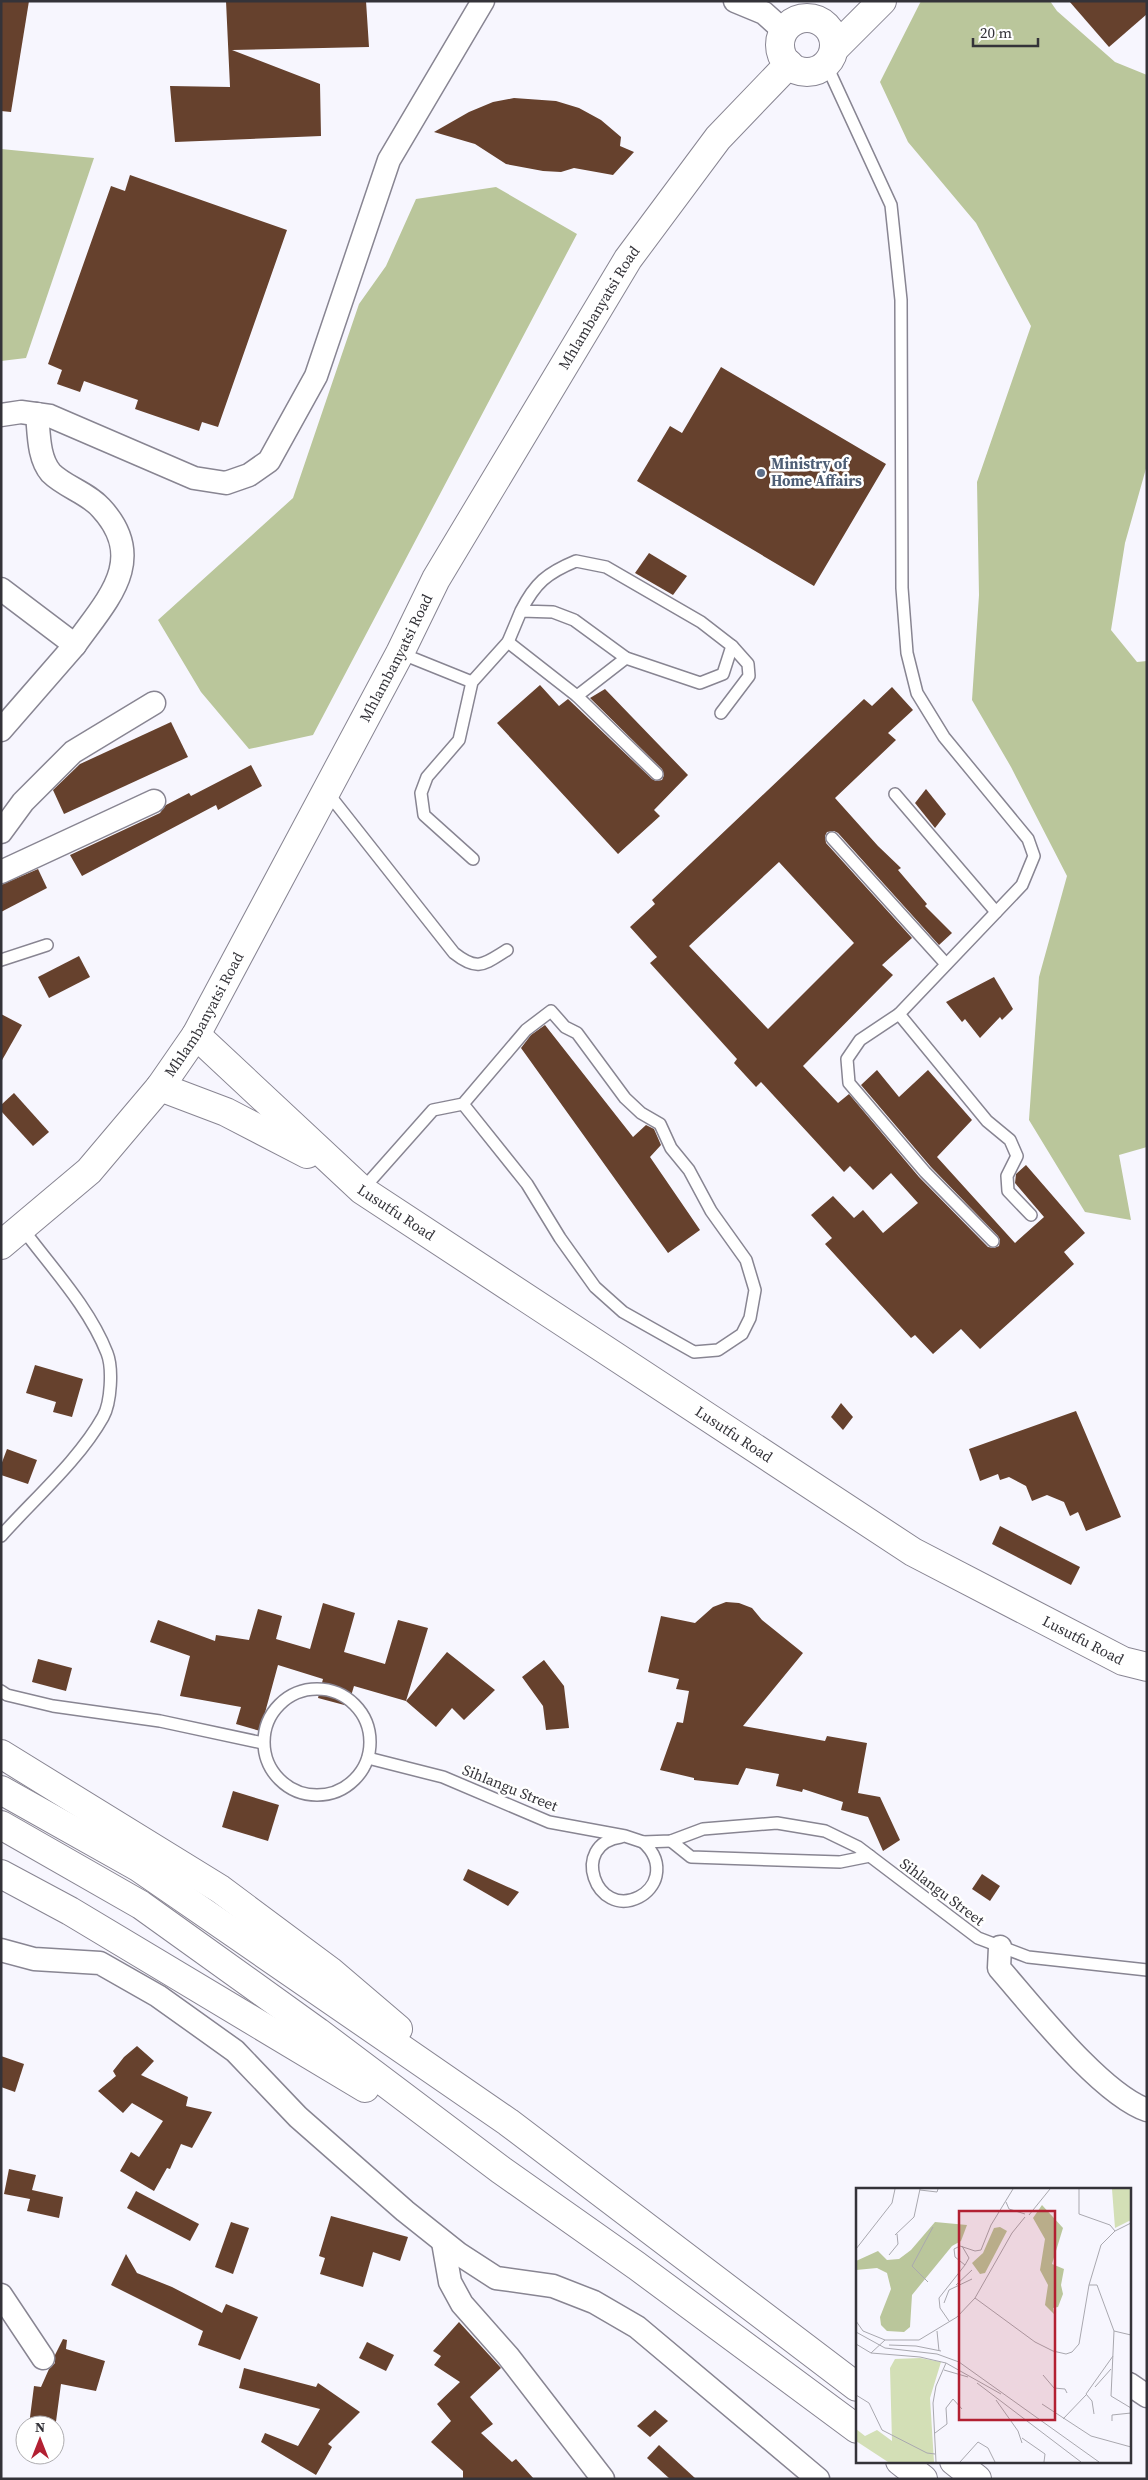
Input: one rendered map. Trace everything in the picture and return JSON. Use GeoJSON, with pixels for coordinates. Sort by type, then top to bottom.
{"type":"FeatureCollection","features":[{"type":"Feature","properties":{"kind":"main road"},"geometry":{"type":"LineString","coordinates":[[830,57],[832,32],[819,20],[803,17],[780,48],[789,64],[796,69],[811,71],[830,57],[882,1]]}},
{"type":"Feature","properties":{"kind":"main road","name":"Mhlambanyatsi Road"},"geometry":{"type":"LineString","coordinates":[[11,1236],[89,1171],[160,1086],[196,1035],[400,653],[436,580],[628,259],[718,138],[789,64]]}},
{"type":"Feature","properties":{"kind":"main road","name":"Lusutfu Road"},"geometry":{"type":"LineString","coordinates":[[196,1035],[339,1171],[362,1190],[914,1552],[1124,1661],[1147,1667]]}},
{"type":"Feature","properties":{"kind":"main road","name":"Lusutfu Road"},"geometry":{"type":"LineString","coordinates":[[160,1086],[226,1112],[339,1171]]}},
{"type":"Feature","properties":{"kind":"main road"},"geometry":{"type":"LineString","coordinates":[[1,1754],[220,1889],[330,1971],[508,2122]]}},
{"type":"Feature","properties":{"kind":"main road"},"geometry":{"type":"LineString","coordinates":[[1,1790],[138,1867],[508,2122],[856,2387]]}},
{"type":"Feature","properties":{"kind":"main road"},"geometry":{"type":"LineString","coordinates":[[1,1825],[141,1905],[318,2032],[501,2170],[637,2266],[856,2428]]}},
{"type":"Feature","properties":{"kind":"main road"},"geometry":{"type":"LineString","coordinates":[[1,1874],[70,1911],[501,2170]]}},
{"type":"Feature","properties":{"kind":"main road"},"geometry":{"type":"LineString","coordinates":[[901,2462],[924,2479]]}},
{"type":"Feature","properties":{"kind":"main road"},"geometry":{"type":"LineString","coordinates":[[955,2462],[977,2479]]}},
{"type":"Feature","properties":{"kind":"street"},"geometry":{"type":"LineString","coordinates":[[1,415],[21,412],[50,416],[194,478],[226,483],[248,475],[269,461],[316,376],[389,160],[482,1]]}},
{"type":"Feature","properties":{"kind":"street"},"geometry":{"type":"LineString","coordinates":[[735,1],[764,13],[803,17]]}},
{"type":"Feature","properties":{"kind":"street"},"geometry":{"type":"LineString","coordinates":[[1,730],[75,645],[117,586],[121,572],[122,552],[117,532],[100,507],[51,472],[41,454],[37,414]]}},
{"type":"Feature","properties":{"kind":"street"},"geometry":{"type":"LineString","coordinates":[[1,589],[75,645]]}},
{"type":"Feature","properties":{"kind":"street"},"geometry":{"type":"LineString","coordinates":[[1,832],[23,802],[74,752],[154,703]]}},
{"type":"Feature","properties":{"kind":"street"},"geometry":{"type":"LineString","coordinates":[[1,872],[154,801]]}},
{"type":"Feature","properties":{"kind":"street"},"geometry":{"type":"LineString","coordinates":[[1000,1947],[999,1968],[1021,1993],[1095,2075],[1136,2106],[1147,2110]]}},
{"type":"Feature","properties":{"kind":"street"},"geometry":{"type":"LineString","coordinates":[[1,1950],[34,1959],[100,1963],[158,1996],[235,2051],[298,2117],[443,2242],[496,2278],[553,2286],[594,2302],[637,2326],[818,2479]]}},
{"type":"Feature","properties":{"kind":"street"},"geometry":{"type":"LineString","coordinates":[[443,2242],[450,2282],[462,2304],[508,2356],[603,2479]]}},
{"type":"Feature","properties":{"kind":"street"},"geometry":{"type":"LineString","coordinates":[[1,2295],[43,2358]]}},
{"type":"Feature","properties":{"kind":"street"},"geometry":{"type":"LineString","coordinates":[[1130,2385],[1147,2396]]}},
{"type":"Feature","properties":{"kind":"lane"},"geometry":{"type":"LineString","coordinates":[[830,57],[891,205],[901,300],[902,588],[907,653],[917,693],[944,737],[1028,839],[1034,856],[1022,885],[899,1014],[860,1040],[847,1059],[850,1082],[925,1172],[994,1241]]}},
{"type":"Feature","properties":{"kind":"lane"},"geometry":{"type":"LineString","coordinates":[[472,859],[424,815],[421,793],[427,777],[458,740],[472,682],[508,642],[529,594],[542,579],[576,561],[606,568],[701,622],[732,646],[748,664],[749,676],[721,713]]}},
{"type":"Feature","properties":{"kind":"lane"},"geometry":{"type":"LineString","coordinates":[[521,611],[553,612],[574,620],[626,658],[700,683],[723,674],[732,646]]}},
{"type":"Feature","properties":{"kind":"lane"},"geometry":{"type":"LineString","coordinates":[[508,642],[577,696],[657,774]]}},
{"type":"Feature","properties":{"kind":"lane"},"geometry":{"type":"LineString","coordinates":[[400,653],[472,682]]}},
{"type":"Feature","properties":{"kind":"lane"},"geometry":{"type":"LineString","coordinates":[[577,696],[626,658]]}},
{"type":"Feature","properties":{"kind":"lane"},"geometry":{"type":"LineString","coordinates":[[326,791],[454,953],[468,964],[482,965],[507,950]]}},
{"type":"Feature","properties":{"kind":"lane"},"geometry":{"type":"LineString","coordinates":[[895,794],[996,912]]}},
{"type":"Feature","properties":{"kind":"lane"},"geometry":{"type":"LineString","coordinates":[[832,838],[946,964]]}},
{"type":"Feature","properties":{"kind":"lane"},"geometry":{"type":"LineString","coordinates":[[1,960],[47,945]]}},
{"type":"Feature","properties":{"kind":"lane"},"geometry":{"type":"LineString","coordinates":[[362,1190],[433,1110],[463,1104],[526,1030],[551,1011],[565,1027],[577,1032],[625,1098],[641,1113],[660,1124],[672,1148],[689,1170],[711,1211],[746,1260],[755,1290],[750,1318],[742,1334],[718,1350],[694,1352],[623,1312],[595,1287],[560,1238],[527,1184],[463,1104]]}},
{"type":"Feature","properties":{"kind":"lane"},"geometry":{"type":"LineString","coordinates":[[899,1014],[987,1121],[1010,1140],[1017,1156],[1007,1176],[1008,1191],[1031,1215]]}},
{"type":"Feature","properties":{"kind":"lane"},"geometry":{"type":"LineString","coordinates":[[1,1536],[75,1455],[104,1416],[111,1386],[108,1356],[91,1321],[11,1236]]}},
{"type":"Feature","properties":{"kind":"lane"},"geometry":{"type":"LineString","coordinates":[[316,1688],[332,1691],[340,1694],[360,1710],[368,1725],[370,1742],[368,1758],[356,1777],[338,1791],[324,1795],[309,1795],[294,1791],[277,1777],[265,1758],[263,1743],[265,1727],[272,1711],[284,1699],[299,1692],[316,1688]]}},
{"type":"Feature","properties":{"kind":"lane"},"geometry":{"type":"LineString","coordinates":[[1,1691],[7,1695],[52,1706],[160,1721],[263,1743]]}},
{"type":"Feature","properties":{"kind":"lane","name":"Sihlangu Street"},"geometry":{"type":"LineString","coordinates":[[368,1758],[443,1777],[549,1822],[625,1836],[643,1842],[671,1841],[703,1829],[777,1823],[825,1831],[858,1847],[978,1938],[1028,1957],[1147,1970]]}},
{"type":"Feature","properties":{"kind":"lane"},"geometry":{"type":"LineString","coordinates":[[625,1836],[606,1842],[598,1849],[593,1858],[593,1878],[605,1894],[614,1899],[634,1899],[651,1887],[656,1878],[655,1858],[643,1842]]}},
{"type":"Feature","properties":{"kind":"lane"},"geometry":{"type":"LineString","coordinates":[[671,1841],[691,1857],[840,1862],[870,1856]]}},
{"type":"Feature","properties":{"kind":"green space"},"geometry":{"type":"Polygon","coordinates":[[[921,1],[1050,1],[1057,11],[1115,62],[1147,75],[1147,465],[1125,543],[1111,630],[1137,662],[1147,661],[1147,1147],[1119,1155],[1131,1220],[1085,1212],[1029,1120],[1039,977],[1067,876],[1011,767],[972,700],[979,595],[977,482],[1031,326],[976,223],[908,142],[880,82],[921,1]]]}},
{"type":"Feature","properties":{"kind":"green space"},"geometry":{"type":"Polygon","coordinates":[[[1,149],[94,158],[26,358],[1,361],[1,149]]]}},
{"type":"Feature","properties":{"kind":"green space"},"geometry":{"type":"Polygon","coordinates":[[[496,187],[577,234],[313,735],[249,749],[201,692],[158,620],[293,498],[359,304],[386,266],[416,199],[496,187]]]}},
{"type":"Feature","properties":{"kind":"building"},"geometry":{"type":"Polygon","coordinates":[[[1,1],[29,1],[11,112],[1,111],[1,1]]]}},
{"type":"Feature","properties":{"kind":"building"},"geometry":{"type":"Polygon","coordinates":[[[226,1],[366,1],[369,47],[232,50],[320,84],[321,136],[175,142],[170,86],[230,87],[226,1]]]}},
{"type":"Feature","properties":{"kind":"building"},"geometry":{"type":"Polygon","coordinates":[[[1069,1],[1147,1],[1147,14],[1109,47],[1069,1]]]}},
{"type":"Feature","properties":{"kind":"building"},"geometry":{"type":"Polygon","coordinates":[[[514,98],[556,101],[579,108],[601,120],[621,137],[620,146],[634,152],[613,175],[574,168],[561,172],[543,171],[506,164],[475,144],[434,132],[469,112],[493,102],[514,98]]]}},
{"type":"Feature","properties":{"kind":"building"},"geometry":{"type":"Polygon","coordinates":[[[130,175],[287,230],[218,427],[202,422],[199,431],[135,409],[138,400],[84,381],[80,392],[57,384],[62,370],[48,364],[111,186],[125,191],[130,175]]]}},
{"type":"Feature","properties":{"kind":"building","name":"Ministry of Home Affairs"},"geometry":{"type":"Polygon","coordinates":[[[721,367],[886,464],[814,586],[637,481],[670,426],[682,433],[721,367]]]}},
{"type":"Feature","properties":{"kind":"building"},"geometry":{"type":"Polygon","coordinates":[[[649,553],[687,576],[673,595],[635,573],[649,553]]]}},
{"type":"Feature","properties":{"kind":"building"},"geometry":{"type":"Polygon","coordinates":[[[540,685],[559,706],[568,699],[652,779],[656,781],[662,780],[664,775],[662,769],[590,698],[605,689],[688,775],[654,810],[660,816],[618,854],[497,723],[540,685]]]}},
{"type":"Feature","properties":{"kind":"building"},"geometry":{"type":"Polygon","coordinates":[[[892,687],[913,710],[888,733],[896,740],[835,798],[878,846],[901,868],[898,870],[927,904],[925,906],[952,933],[939,945],[838,833],[834,831],[827,832],[825,836],[826,843],[912,938],[882,965],[893,975],[803,1066],[838,1103],[849,1094],[919,1177],[988,1247],[994,1248],[999,1246],[1000,1240],[998,1236],[931,1167],[861,1085],[877,1070],[899,1097],[928,1070],[972,1120],[937,1157],[1015,1243],[1044,1217],[1015,1183],[1016,1174],[1026,1165],[1085,1233],[1064,1252],[1074,1264],[980,1349],[961,1329],[933,1354],[915,1335],[911,1338],[825,1244],[832,1238],[811,1215],[833,1196],[854,1218],[863,1210],[883,1233],[918,1203],[891,1173],[873,1190],[850,1166],[844,1172],[761,1082],[756,1087],[734,1063],[737,1059],[650,963],[657,957],[630,927],[655,904],[652,900],[864,699],[872,706],[892,687]],[[779,862],[689,946],[768,1029],[854,943],[779,862]]]}},
{"type":"Feature","properties":{"kind":"building"},"geometry":{"type":"Polygon","coordinates":[[[171,722],[188,757],[64,814],[53,790],[80,764],[171,722]]]}},
{"type":"Feature","properties":{"kind":"building"},"geometry":{"type":"Polygon","coordinates":[[[251,765],[262,786],[218,810],[216,805],[82,876],[70,855],[160,813],[166,805],[189,793],[191,796],[251,765]]]}},
{"type":"Feature","properties":{"kind":"building"},"geometry":{"type":"Polygon","coordinates":[[[926,789],[946,814],[935,828],[915,803],[926,789]]]}},
{"type":"Feature","properties":{"kind":"building"},"geometry":{"type":"Polygon","coordinates":[[[38,869],[47,888],[1,912],[1,885],[38,869]]]}},
{"type":"Feature","properties":{"kind":"building"},"geometry":{"type":"Polygon","coordinates":[[[79,956],[90,977],[49,998],[38,977],[79,956]]]}},
{"type":"Feature","properties":{"kind":"building"},"geometry":{"type":"Polygon","coordinates":[[[994,977],[1013,1009],[1002,1020],[1000,1017],[980,1038],[965,1019],[962,1022],[946,1002],[994,977]]]}},
{"type":"Feature","properties":{"kind":"building"},"geometry":{"type":"Polygon","coordinates":[[[1,1014],[22,1025],[1,1062],[1,1014]]]}},
{"type":"Feature","properties":{"kind":"building"},"geometry":{"type":"Polygon","coordinates":[[[545,1025],[633,1137],[646,1125],[654,1129],[661,1145],[650,1157],[700,1230],[668,1253],[521,1048],[531,1035],[545,1025]]]}},
{"type":"Feature","properties":{"kind":"building"},"geometry":{"type":"Polygon","coordinates":[[[14,1093],[49,1132],[33,1146],[1,1111],[1,1105],[14,1093]]]}},
{"type":"Feature","properties":{"kind":"building"},"geometry":{"type":"Polygon","coordinates":[[[35,1365],[83,1379],[72,1417],[53,1412],[56,1402],[26,1393],[35,1365]]]}},
{"type":"Feature","properties":{"kind":"building"},"geometry":{"type":"Polygon","coordinates":[[[841,1403],[853,1417],[843,1430],[831,1417],[841,1403]]]}},
{"type":"Feature","properties":{"kind":"building"},"geometry":{"type":"Polygon","coordinates":[[[1076,1411],[1121,1517],[1086,1531],[1078,1512],[1070,1516],[1064,1502],[1047,1495],[1032,1501],[1026,1486],[1009,1477],[1000,1480],[998,1474],[980,1481],[969,1449],[1076,1411]]]}},
{"type":"Feature","properties":{"kind":"building"},"geometry":{"type":"Polygon","coordinates":[[[7,1449],[37,1460],[28,1484],[1,1475],[1,1465],[7,1449]]]}},
{"type":"Feature","properties":{"kind":"building"},"geometry":{"type":"Polygon","coordinates":[[[1000,1526],[1080,1567],[1071,1585],[992,1544],[1000,1526]]]}},
{"type":"Feature","properties":{"kind":"building"},"geometry":{"type":"Polygon","coordinates":[[[726,1602],[739,1603],[752,1608],[762,1620],[803,1653],[743,1726],[825,1741],[827,1736],[867,1743],[858,1793],[880,1797],[900,1840],[883,1851],[868,1817],[841,1810],[843,1802],[803,1789],[802,1792],[776,1786],[779,1774],[746,1768],[738,1785],[694,1780],[694,1778],[660,1770],[677,1722],[683,1723],[689,1691],[676,1689],[679,1679],[648,1672],[661,1616],[695,1623],[713,1607],[726,1602]]]}},
{"type":"Feature","properties":{"kind":"building"},"geometry":{"type":"Polygon","coordinates":[[[323,1603],[355,1613],[344,1652],[385,1664],[398,1620],[428,1628],[406,1701],[354,1686],[348,1706],[318,1698],[323,1679],[278,1665],[260,1731],[236,1724],[241,1707],[180,1696],[190,1656],[150,1642],[158,1620],[215,1641],[216,1635],[249,1640],[258,1609],[282,1616],[276,1639],[310,1649],[323,1603]]]}},
{"type":"Feature","properties":{"kind":"building"},"geometry":{"type":"Polygon","coordinates":[[[447,1652],[495,1690],[464,1720],[452,1708],[436,1727],[406,1701],[447,1652]]]}},
{"type":"Feature","properties":{"kind":"building"},"geometry":{"type":"Polygon","coordinates":[[[38,1659],[72,1668],[66,1691],[32,1682],[38,1659]]]}},
{"type":"Feature","properties":{"kind":"building"},"geometry":{"type":"Polygon","coordinates":[[[544,1660],[564,1686],[569,1728],[546,1730],[543,1706],[522,1677],[544,1660]]]}},
{"type":"Feature","properties":{"kind":"building"},"geometry":{"type":"Polygon","coordinates":[[[233,1791],[279,1805],[268,1841],[222,1827],[233,1791]]]}},
{"type":"Feature","properties":{"kind":"building"},"geometry":{"type":"Polygon","coordinates":[[[468,1869],[519,1892],[508,1906],[463,1880],[468,1869]]]}},
{"type":"Feature","properties":{"kind":"building"},"geometry":{"type":"Polygon","coordinates":[[[982,1874],[1000,1886],[990,1901],[972,1889],[982,1874]]]}},
{"type":"Feature","properties":{"kind":"building"},"geometry":{"type":"Polygon","coordinates":[[[137,2046],[154,2061],[141,2075],[188,2097],[186,2106],[212,2112],[192,2148],[181,2144],[170,2169],[167,2168],[154,2191],[120,2171],[131,2152],[139,2157],[163,2121],[132,2103],[123,2113],[98,2091],[116,2076],[113,2071],[124,2057],[137,2046]]]}},
{"type":"Feature","properties":{"kind":"building"},"geometry":{"type":"Polygon","coordinates":[[[1,2056],[24,2064],[15,2092],[1,2087],[1,2056]]]}},
{"type":"Feature","properties":{"kind":"building"},"geometry":{"type":"Polygon","coordinates":[[[9,2169],[36,2175],[32,2190],[63,2197],[59,2218],[27,2211],[30,2199],[4,2194],[9,2169]]]}},
{"type":"Feature","properties":{"kind":"building"},"geometry":{"type":"Polygon","coordinates":[[[136,2191],[199,2224],[190,2241],[127,2208],[136,2191]]]}},
{"type":"Feature","properties":{"kind":"building"},"geometry":{"type":"Polygon","coordinates":[[[331,2216],[408,2237],[400,2261],[373,2252],[363,2287],[320,2274],[325,2258],[319,2256],[331,2216]]]}},
{"type":"Feature","properties":{"kind":"building"},"geometry":{"type":"Polygon","coordinates":[[[231,2222],[249,2228],[233,2274],[215,2267],[231,2222]]]}},
{"type":"Feature","properties":{"kind":"building"},"geometry":{"type":"Polygon","coordinates":[[[126,2254],[137,2273],[172,2287],[222,2313],[226,2304],[258,2317],[240,2360],[198,2345],[203,2331],[111,2285],[126,2254]]]}},
{"type":"Feature","properties":{"kind":"building"},"geometry":{"type":"Polygon","coordinates":[[[459,2322],[501,2368],[470,2397],[493,2424],[481,2433],[512,2462],[516,2459],[534,2479],[463,2479],[463,2471],[431,2442],[451,2421],[437,2404],[460,2382],[434,2365],[441,2356],[433,2351],[459,2322]]]}},
{"type":"Feature","properties":{"kind":"building"},"geometry":{"type":"Polygon","coordinates":[[[63,2339],[67,2340],[66,2349],[105,2361],[96,2391],[61,2384],[57,2415],[30,2415],[34,2386],[41,2387],[49,2369],[55,2363],[55,2355],[63,2339]]]}},
{"type":"Feature","properties":{"kind":"building"},"geometry":{"type":"Polygon","coordinates":[[[367,2342],[394,2355],[386,2371],[359,2358],[367,2342]]]}},
{"type":"Feature","properties":{"kind":"building"},"geometry":{"type":"Polygon","coordinates":[[[244,2368],[316,2387],[318,2383],[360,2412],[328,2444],[332,2447],[316,2475],[261,2442],[265,2433],[298,2446],[320,2409],[239,2388],[244,2368]]]}},
{"type":"Feature","properties":{"kind":"building"},"geometry":{"type":"Polygon","coordinates":[[[655,2410],[668,2421],[650,2437],[637,2426],[655,2410]]]}},
{"type":"Feature","properties":{"kind":"building"},"geometry":{"type":"Polygon","coordinates":[[[659,2445],[696,2479],[670,2479],[647,2458],[659,2445]]]}},
{"type":"Feature","properties":{"kind":"place","name":"Ministry of Home Affairs"},"geometry":{"type":"Point","coordinates":[761,473]}}]}
